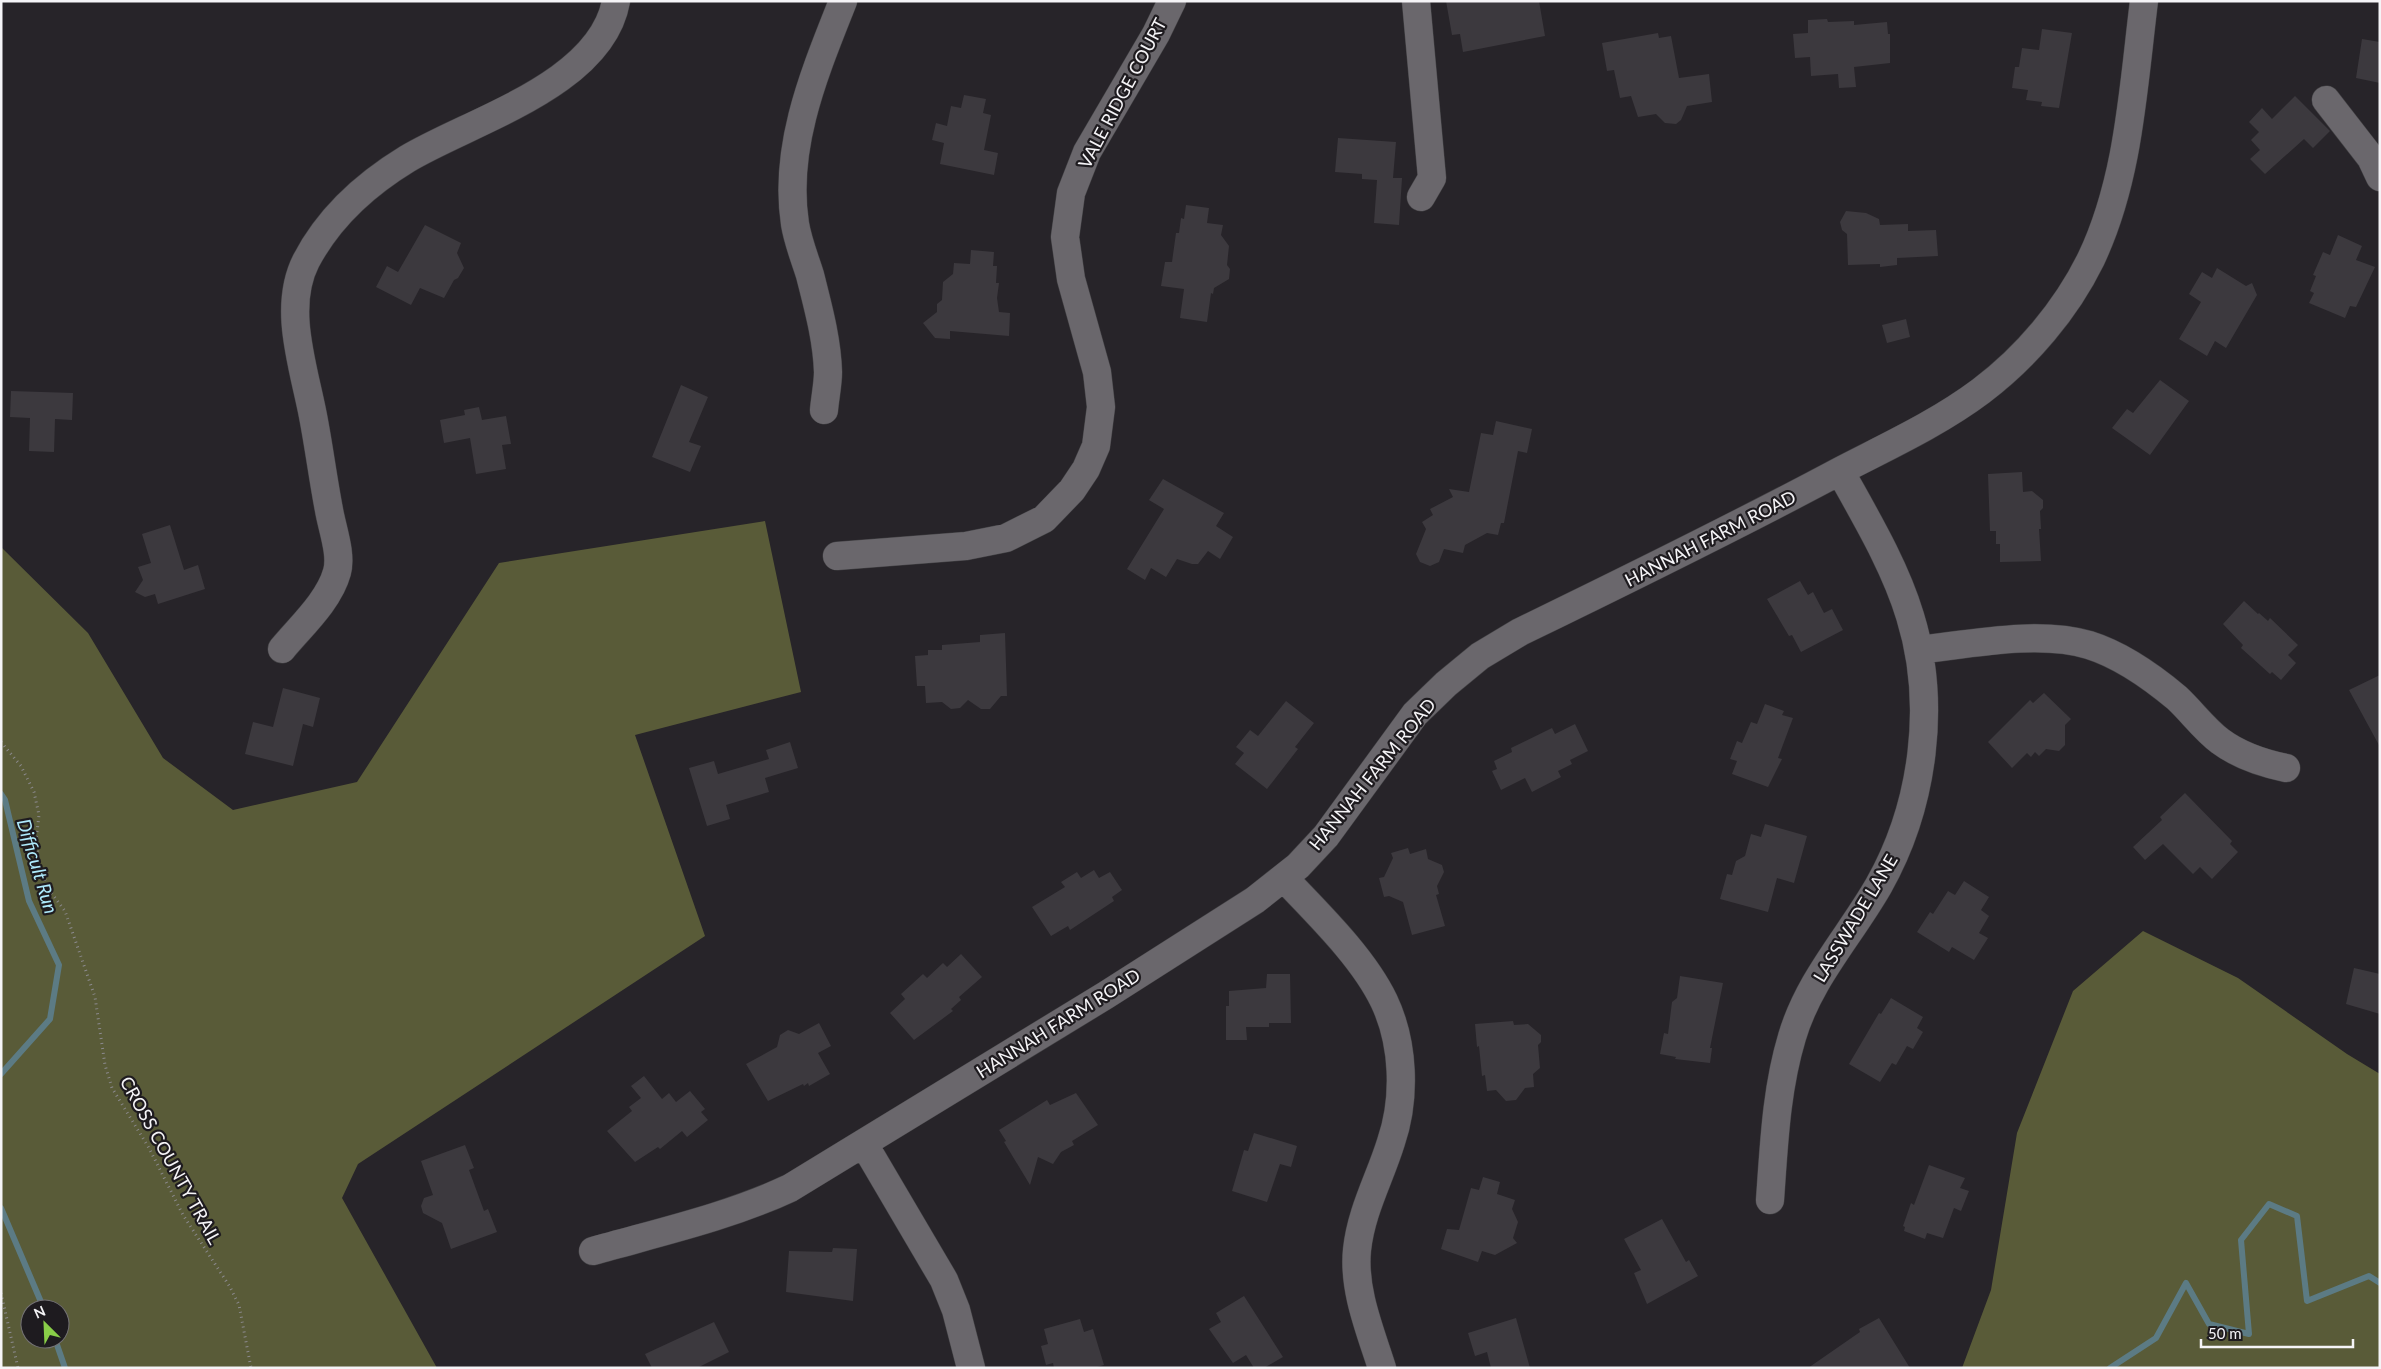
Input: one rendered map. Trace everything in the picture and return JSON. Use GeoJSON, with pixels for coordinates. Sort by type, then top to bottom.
{"type":"FeatureCollection","features":[{"type":"Feature","properties":{"kind":"street"},"geometry":{"type":"LineString","coordinates":[[282,649],[332,587],[338,569],[321,460],[296,330],[296,303],[300,279],[306,262],[328,227],[347,204],[376,180],[408,158],[500,113],[550,85],[578,63],[596,45],[607,26],[616,1]]}},
{"type":"Feature","properties":{"kind":"street"},"geometry":{"type":"LineString","coordinates":[[824,410],[828,374],[824,332],[795,226],[792,199],[793,163],[801,119],[815,72],[843,1]]}},
{"type":"Feature","properties":{"kind":"street","name":"VALE RIDGE COURT"},"geometry":{"type":"LineString","coordinates":[[837,556],[966,546],[1006,538],[1044,518],[1072,490],[1086,469],[1096,446],[1101,407],[1096,372],[1071,279],[1066,246],[1065,237],[1071,193],[1087,152],[1151,42],[1172,1]]}},
{"type":"Feature","properties":{"kind":"street"},"geometry":{"type":"LineString","coordinates":[[1416,1],[1432,178],[1421,197]]}},
{"type":"Feature","properties":{"kind":"street","name":"HANNAH FARM ROAD"},"geometry":{"type":"LineString","coordinates":[[594,1251],[718,1216],[762,1201],[790,1188],[1106,995],[1255,900],[1284,878],[1326,836],[1415,714],[1446,684],[1480,656],[1520,632],[1781,503],[1943,417],[1981,391],[2020,356],[2047,327],[2071,294],[2090,260],[2112,210],[2121,173],[2144,1]]}},
{"type":"Feature","properties":{"kind":"street"},"geometry":{"type":"LineString","coordinates":[[2326,100],[2371,158],[2380,177]]}},
{"type":"Feature","properties":{"kind":"street","name":"LASSWADE LANE"},"geometry":{"type":"LineString","coordinates":[[1770,1200],[1774,1137],[1780,1090],[1792,1036],[1805,1002],[1830,958],[1878,887],[1896,852],[1906,826],[1917,783],[1922,732],[1924,690],[1919,650],[1910,614],[1867,520],[1840,471]]}},
{"type":"Feature","properties":{"kind":"street"},"geometry":{"type":"LineString","coordinates":[[1919,650],[2032,639],[2062,640],[2089,645],[2114,655],[2144,673],[2176,698],[2219,741],[2239,754],[2261,763],[2286,768]]}},
{"type":"Feature","properties":{"kind":"street"},"geometry":{"type":"LineString","coordinates":[[1284,878],[1329,926],[1369,976],[1384,1001],[1394,1027],[1400,1056],[1399,1096],[1394,1132],[1366,1208],[1357,1251],[1358,1279],[1363,1307],[1382,1368]]}},
{"type":"Feature","properties":{"kind":"street"},"geometry":{"type":"LineString","coordinates":[[864,1144],[944,1280],[956,1310],[971,1368]]}},
{"type":"Feature","properties":{"kind":"path","name":"CROSS COUNTY TRAIL"},"geometry":{"type":"LineString","coordinates":[[1,742],[22,766],[34,792],[38,815],[36,841],[41,872],[50,891],[65,911],[95,997],[105,1065],[112,1088],[149,1148],[183,1215],[230,1287],[239,1305],[251,1368]]}},
{"type":"Feature","properties":{"kind":"path"},"geometry":{"type":"LineString","coordinates":[[1,1293],[18,1368]]}},
{"type":"Feature","properties":{"kind":"green space"},"geometry":{"type":"Polygon","coordinates":[[[765,521],[801,692],[635,735],[705,936],[358,1164],[342,1198],[437,1368],[1,1368],[1,547],[88,633],[163,758],[233,810],[357,782],[499,563],[765,521]]]}},
{"type":"Feature","properties":{"kind":"green space"},"geometry":{"type":"Polygon","coordinates":[[[2143,931],[2238,978],[2347,1054],[2380,1074],[2380,1368],[1962,1368],[1991,1290],[2017,1133],[2073,991],[2143,931]]]}},
{"type":"Feature","properties":{"kind":"building"},"geometry":{"type":"Polygon","coordinates":[[[1446,1],[1539,1],[1545,36],[1463,52],[1460,34],[1452,35],[1446,1]]]}},
{"type":"Feature","properties":{"kind":"building"},"geometry":{"type":"Polygon","coordinates":[[[1827,19],[1828,22],[1854,21],[1854,25],[1887,22],[1888,34],[1890,34],[1890,63],[1854,67],[1856,87],[1839,88],[1838,74],[1811,76],[1810,57],[1795,58],[1793,34],[1808,33],[1808,20],[1827,19]]]}},
{"type":"Feature","properties":{"kind":"building"},"geometry":{"type":"Polygon","coordinates":[[[2042,29],[2072,33],[2059,108],[2041,106],[2042,102],[2026,100],[2028,90],[2012,88],[2015,67],[2019,67],[2022,48],[2039,50],[2042,29]]]}},
{"type":"Feature","properties":{"kind":"building"},"geometry":{"type":"Polygon","coordinates":[[[1658,33],[1659,38],[1671,36],[1679,78],[1709,74],[1712,102],[1687,106],[1681,120],[1676,124],[1665,123],[1656,114],[1638,117],[1631,96],[1620,98],[1614,70],[1607,71],[1602,43],[1658,33]]]}},
{"type":"Feature","properties":{"kind":"building"},"geometry":{"type":"Polygon","coordinates":[[[2362,39],[2380,42],[2380,83],[2356,78],[2362,39]]]}},
{"type":"Feature","properties":{"kind":"building"},"geometry":{"type":"Polygon","coordinates":[[[964,95],[986,99],[983,113],[991,115],[984,150],[998,153],[994,175],[940,164],[944,143],[932,140],[936,123],[947,126],[951,106],[961,108],[964,95]]]}},
{"type":"Feature","properties":{"kind":"building"},"geometry":{"type":"Polygon","coordinates":[[[2295,96],[2330,131],[2313,148],[2304,139],[2265,174],[2250,159],[2260,150],[2251,140],[2259,132],[2249,122],[2262,108],[2272,119],[2295,96]]]}},
{"type":"Feature","properties":{"kind":"building"},"geometry":{"type":"Polygon","coordinates":[[[1338,138],[1396,142],[1393,178],[1402,178],[1399,225],[1374,223],[1377,180],[1362,179],[1362,174],[1335,172],[1338,138]]]}},
{"type":"Feature","properties":{"kind":"building"},"geometry":{"type":"Polygon","coordinates":[[[1186,205],[1209,208],[1207,223],[1223,225],[1221,235],[1229,246],[1227,265],[1230,269],[1229,279],[1214,288],[1213,294],[1211,293],[1207,322],[1180,318],[1184,289],[1161,286],[1165,262],[1172,262],[1176,233],[1179,233],[1181,218],[1184,219],[1186,205]]]}},
{"type":"Feature","properties":{"kind":"building"},"geometry":{"type":"Polygon","coordinates":[[[1846,211],[1866,213],[1879,219],[1880,225],[1908,224],[1908,231],[1936,230],[1938,256],[1897,258],[1897,265],[1880,267],[1880,264],[1848,265],[1847,234],[1842,230],[1840,222],[1846,211]]]}},
{"type":"Feature","properties":{"kind":"building"},"geometry":{"type":"Polygon","coordinates":[[[425,225],[461,243],[457,253],[464,268],[458,278],[454,280],[444,298],[420,288],[411,305],[376,287],[387,266],[398,272],[425,225]]]}},
{"type":"Feature","properties":{"kind":"building"},"geometry":{"type":"Polygon","coordinates":[[[2338,235],[2362,246],[2356,260],[2375,267],[2356,307],[2350,306],[2345,318],[2309,303],[2314,293],[2310,291],[2316,276],[2313,275],[2323,252],[2330,255],[2338,235]]]}},
{"type":"Feature","properties":{"kind":"building"},"geometry":{"type":"Polygon","coordinates":[[[971,250],[994,252],[993,266],[997,266],[996,283],[999,283],[997,298],[999,312],[1010,313],[1009,336],[950,331],[950,339],[935,338],[923,323],[937,312],[937,304],[942,300],[943,282],[953,274],[954,263],[970,264],[971,250]]]}},
{"type":"Feature","properties":{"kind":"building"},"geometry":{"type":"Polygon","coordinates":[[[2217,268],[2246,286],[2252,283],[2257,295],[2226,348],[2215,341],[2207,356],[2179,339],[2201,302],[2189,294],[2202,272],[2212,278],[2217,268]]]}},
{"type":"Feature","properties":{"kind":"building"},"geometry":{"type":"Polygon","coordinates":[[[1906,319],[1910,337],[1887,343],[1882,325],[1906,319]]]}},
{"type":"Feature","properties":{"kind":"building"},"geometry":{"type":"Polygon","coordinates":[[[2160,380],[2189,401],[2150,455],[2112,428],[2127,409],[2133,413],[2160,380]]]}},
{"type":"Feature","properties":{"kind":"building"},"geometry":{"type":"Polygon","coordinates":[[[681,385],[708,397],[689,442],[701,446],[690,472],[652,457],[681,385]]]}},
{"type":"Feature","properties":{"kind":"building"},"geometry":{"type":"Polygon","coordinates":[[[11,391],[73,393],[72,420],[55,419],[54,452],[29,451],[30,418],[10,417],[11,391]]]}},
{"type":"Feature","properties":{"kind":"building"},"geometry":{"type":"Polygon","coordinates":[[[479,407],[482,420],[506,416],[511,444],[502,445],[506,469],[476,474],[470,438],[444,443],[440,420],[465,415],[464,410],[479,407]]]}},
{"type":"Feature","properties":{"kind":"building"},"geometry":{"type":"Polygon","coordinates":[[[1496,421],[1532,429],[1527,453],[1518,451],[1504,523],[1501,523],[1498,535],[1487,533],[1465,545],[1463,553],[1444,549],[1439,562],[1430,566],[1420,562],[1416,554],[1426,529],[1422,522],[1433,515],[1430,509],[1453,497],[1449,489],[1469,492],[1481,433],[1493,435],[1496,421]]]}},
{"type":"Feature","properties":{"kind":"building"},"geometry":{"type":"Polygon","coordinates":[[[2022,472],[2023,492],[2032,491],[2043,500],[2043,508],[2040,511],[2041,529],[2039,529],[2041,561],[2000,562],[2000,544],[1996,544],[1996,531],[1990,531],[1988,474],[2022,472]]]}},
{"type":"Feature","properties":{"kind":"building"},"geometry":{"type":"Polygon","coordinates":[[[1163,479],[1224,513],[1216,526],[1233,537],[1220,559],[1208,551],[1198,564],[1177,559],[1166,577],[1151,568],[1145,580],[1127,569],[1164,509],[1149,500],[1163,479]]]}},
{"type":"Feature","properties":{"kind":"building"},"geometry":{"type":"Polygon","coordinates":[[[170,525],[184,570],[198,565],[205,589],[158,604],[155,594],[145,597],[135,592],[143,580],[138,567],[151,563],[142,534],[170,525]]]}},
{"type":"Feature","properties":{"kind":"building"},"geometry":{"type":"Polygon","coordinates":[[[1800,581],[1808,595],[1813,592],[1824,613],[1832,609],[1843,630],[1801,652],[1792,635],[1789,636],[1767,599],[1800,581]]]}},
{"type":"Feature","properties":{"kind":"building"},"geometry":{"type":"Polygon","coordinates":[[[2244,601],[2268,621],[2270,618],[2298,645],[2288,655],[2296,663],[2281,680],[2272,672],[2270,674],[2241,648],[2243,645],[2223,624],[2244,601]]]}},
{"type":"Feature","properties":{"kind":"building"},"geometry":{"type":"Polygon","coordinates":[[[1005,633],[1007,696],[1001,696],[990,709],[981,709],[968,700],[960,708],[951,709],[942,702],[926,703],[925,686],[917,686],[915,656],[928,655],[928,650],[942,650],[942,645],[980,642],[980,635],[1005,633]]]}},
{"type":"Feature","properties":{"kind":"building"},"geometry":{"type":"Polygon","coordinates":[[[2380,675],[2380,747],[2349,690],[2380,675]]]}},
{"type":"Feature","properties":{"kind":"building"},"geometry":{"type":"Polygon","coordinates":[[[283,688],[320,698],[313,727],[303,724],[293,766],[245,754],[253,722],[273,727],[283,688]]]}},
{"type":"Feature","properties":{"kind":"building"},"geometry":{"type":"Polygon","coordinates":[[[2044,693],[2071,719],[2065,725],[2065,745],[2059,751],[2046,749],[2039,756],[2035,752],[2031,757],[2027,753],[2012,768],[1988,742],[2030,700],[2033,703],[2044,693]]]}},
{"type":"Feature","properties":{"kind":"building"},"geometry":{"type":"Polygon","coordinates":[[[1286,701],[1314,723],[1295,747],[1298,749],[1267,789],[1235,764],[1244,753],[1236,747],[1250,730],[1258,736],[1286,701]]]}},
{"type":"Feature","properties":{"kind":"building"},"geometry":{"type":"Polygon","coordinates":[[[1765,704],[1784,711],[1782,715],[1793,718],[1778,758],[1782,759],[1768,787],[1732,774],[1737,761],[1730,759],[1737,741],[1742,743],[1751,722],[1757,724],[1765,704]]]}},
{"type":"Feature","properties":{"kind":"building"},"geometry":{"type":"Polygon","coordinates":[[[1575,724],[1588,751],[1570,760],[1572,764],[1558,771],[1561,777],[1532,792],[1525,778],[1501,790],[1492,771],[1497,769],[1494,761],[1512,752],[1511,748],[1552,728],[1555,734],[1575,724]]]}},
{"type":"Feature","properties":{"kind":"building"},"geometry":{"type":"Polygon","coordinates":[[[790,742],[798,768],[765,778],[769,792],[726,805],[730,819],[707,826],[689,768],[714,761],[718,774],[769,759],[766,750],[790,742]]]}},
{"type":"Feature","properties":{"kind":"building"},"geometry":{"type":"Polygon","coordinates":[[[2185,793],[2232,841],[2230,844],[2238,852],[2212,879],[2200,867],[2193,874],[2163,844],[2145,860],[2133,847],[2162,820],[2160,817],[2185,793]]]}},
{"type":"Feature","properties":{"kind":"building"},"geometry":{"type":"Polygon","coordinates":[[[1765,824],[1807,836],[1794,883],[1777,878],[1768,912],[1720,899],[1727,874],[1732,875],[1736,861],[1745,856],[1751,834],[1761,837],[1765,824]]]}},
{"type":"Feature","properties":{"kind":"building"},"geometry":{"type":"Polygon","coordinates":[[[1408,848],[1410,854],[1426,849],[1428,859],[1442,865],[1444,872],[1437,886],[1439,894],[1436,895],[1445,926],[1412,935],[1403,902],[1389,896],[1384,897],[1379,878],[1384,877],[1393,858],[1391,853],[1408,848]]]}},
{"type":"Feature","properties":{"kind":"building"},"geometry":{"type":"Polygon","coordinates":[[[1094,870],[1099,878],[1110,872],[1122,890],[1112,897],[1114,901],[1070,930],[1068,926],[1051,936],[1032,907],[1065,887],[1061,882],[1077,872],[1081,878],[1094,870]]]}},
{"type":"Feature","properties":{"kind":"building"},"geometry":{"type":"Polygon","coordinates":[[[1964,881],[1989,897],[1981,910],[1989,916],[1979,933],[1988,938],[1974,960],[1952,947],[1949,952],[1917,932],[1930,912],[1933,914],[1948,891],[1955,895],[1964,881]]]}},
{"type":"Feature","properties":{"kind":"building"},"geometry":{"type":"Polygon","coordinates":[[[961,954],[982,977],[959,997],[961,1000],[951,1009],[953,1011],[914,1040],[890,1013],[905,999],[901,994],[923,974],[927,978],[943,963],[947,967],[961,954]]]}},
{"type":"Feature","properties":{"kind":"building"},"geometry":{"type":"Polygon","coordinates":[[[2354,968],[2380,974],[2380,1014],[2346,1004],[2354,968]]]}},
{"type":"Feature","properties":{"kind":"building"},"geometry":{"type":"Polygon","coordinates":[[[1267,974],[1290,974],[1291,1023],[1269,1023],[1269,1027],[1246,1027],[1247,1040],[1226,1040],[1226,1006],[1229,1006],[1229,991],[1266,988],[1267,974]]]}},
{"type":"Feature","properties":{"kind":"building"},"geometry":{"type":"Polygon","coordinates":[[[1680,976],[1723,983],[1710,1048],[1712,1048],[1710,1063],[1675,1059],[1676,1057],[1660,1054],[1664,1033],[1668,1034],[1672,1002],[1677,998],[1680,976]]]}},
{"type":"Feature","properties":{"kind":"building"},"geometry":{"type":"Polygon","coordinates":[[[1891,998],[1923,1017],[1917,1028],[1923,1032],[1913,1049],[1907,1046],[1896,1065],[1892,1063],[1880,1082],[1849,1064],[1879,1013],[1881,1014],[1891,998]]]}},
{"type":"Feature","properties":{"kind":"building"},"geometry":{"type":"Polygon","coordinates":[[[1513,1021],[1514,1025],[1528,1024],[1541,1035],[1541,1042],[1538,1045],[1540,1068],[1533,1074],[1534,1087],[1525,1088],[1516,1100],[1506,1101],[1496,1090],[1487,1091],[1485,1075],[1482,1076],[1475,1024],[1513,1021]]]}},
{"type":"Feature","properties":{"kind":"building"},"geometry":{"type":"Polygon","coordinates":[[[819,1023],[831,1046],[818,1053],[830,1074],[809,1086],[808,1083],[804,1086],[803,1084],[768,1101],[746,1064],[777,1047],[780,1035],[788,1030],[799,1034],[819,1023]]]}},
{"type":"Feature","properties":{"kind":"building"},"geometry":{"type":"Polygon","coordinates":[[[644,1076],[662,1099],[669,1093],[676,1102],[690,1091],[705,1109],[701,1112],[708,1120],[687,1137],[682,1131],[660,1149],[658,1147],[635,1162],[607,1131],[632,1111],[629,1107],[641,1098],[631,1086],[644,1076]]]}},
{"type":"Feature","properties":{"kind":"building"},"geometry":{"type":"Polygon","coordinates":[[[1076,1093],[1098,1125],[1072,1141],[1074,1145],[1061,1152],[1053,1164],[1038,1157],[1030,1185],[1004,1142],[1006,1141],[999,1130],[1047,1100],[1050,1105],[1076,1093]]]}},
{"type":"Feature","properties":{"kind":"building"},"geometry":{"type":"Polygon","coordinates":[[[1254,1133],[1297,1146],[1291,1167],[1280,1164],[1267,1202],[1232,1191],[1244,1150],[1248,1151],[1254,1133]]]}},
{"type":"Feature","properties":{"kind":"building"},"geometry":{"type":"Polygon","coordinates":[[[465,1145],[474,1168],[469,1170],[484,1211],[488,1209],[497,1232],[451,1249],[442,1223],[423,1213],[421,1206],[424,1198],[433,1195],[421,1161],[465,1145]]]}},
{"type":"Feature","properties":{"kind":"building"},"geometry":{"type":"Polygon","coordinates":[[[1929,1165],[1965,1178],[1960,1188],[1969,1191],[1961,1211],[1954,1208],[1943,1238],[1927,1233],[1925,1239],[1904,1231],[1905,1227],[1903,1226],[1911,1203],[1914,1205],[1929,1165]]]}},
{"type":"Feature","properties":{"kind":"building"},"geometry":{"type":"Polygon","coordinates":[[[1483,1177],[1500,1182],[1497,1194],[1515,1200],[1512,1209],[1518,1222],[1513,1238],[1517,1243],[1495,1255],[1482,1251],[1478,1262],[1441,1249],[1447,1229],[1459,1230],[1471,1188],[1479,1190],[1483,1177]]]}},
{"type":"Feature","properties":{"kind":"building"},"geometry":{"type":"Polygon","coordinates":[[[1662,1219],[1686,1262],[1689,1260],[1698,1276],[1647,1304],[1634,1273],[1641,1270],[1624,1239],[1662,1219]]]}},
{"type":"Feature","properties":{"kind":"building"},"geometry":{"type":"Polygon","coordinates":[[[833,1248],[857,1249],[853,1301],[786,1292],[789,1251],[832,1252],[833,1248]]]}},
{"type":"Feature","properties":{"kind":"building"},"geometry":{"type":"Polygon","coordinates":[[[1244,1296],[1283,1357],[1264,1368],[1254,1368],[1246,1355],[1233,1363],[1209,1329],[1221,1322],[1216,1313],[1244,1296]]]}},
{"type":"Feature","properties":{"kind":"building"},"geometry":{"type":"Polygon","coordinates":[[[1516,1318],[1530,1368],[1491,1368],[1487,1352],[1475,1356],[1468,1333],[1516,1318]]]}},
{"type":"Feature","properties":{"kind":"building"},"geometry":{"type":"Polygon","coordinates":[[[1879,1318],[1910,1368],[1808,1368],[1860,1332],[1859,1329],[1879,1318]]]}},
{"type":"Feature","properties":{"kind":"building"},"geometry":{"type":"Polygon","coordinates":[[[1080,1319],[1084,1332],[1093,1329],[1104,1365],[1094,1368],[1054,1368],[1053,1363],[1046,1365],[1041,1346],[1048,1344],[1044,1329],[1080,1319]]]}},
{"type":"Feature","properties":{"kind":"building"},"geometry":{"type":"Polygon","coordinates":[[[714,1322],[729,1352],[697,1368],[652,1368],[645,1354],[714,1322]]]}},
{"type":"Feature","properties":{"kind":"waterway","name":"Difficult Run"},"geometry":{"type":"LineString","coordinates":[[1,794],[5,800],[29,901],[59,965],[50,1019],[1,1074]]}},
{"type":"Feature","properties":{"kind":"waterway"},"geometry":{"type":"LineString","coordinates":[[2110,1368],[2156,1338],[2186,1283],[2209,1324],[2249,1334],[2241,1240],[2269,1204],[2297,1216],[2307,1301],[2369,1276],[2380,1283]]}},
{"type":"Feature","properties":{"kind":"waterway","name":"Difficult Run"},"geometry":{"type":"LineString","coordinates":[[1,1208],[40,1299]]}},
{"type":"Feature","properties":{"kind":"waterway","name":"Difficult Run"},"geometry":{"type":"LineString","coordinates":[[58,1349],[65,1368]]}}]}
